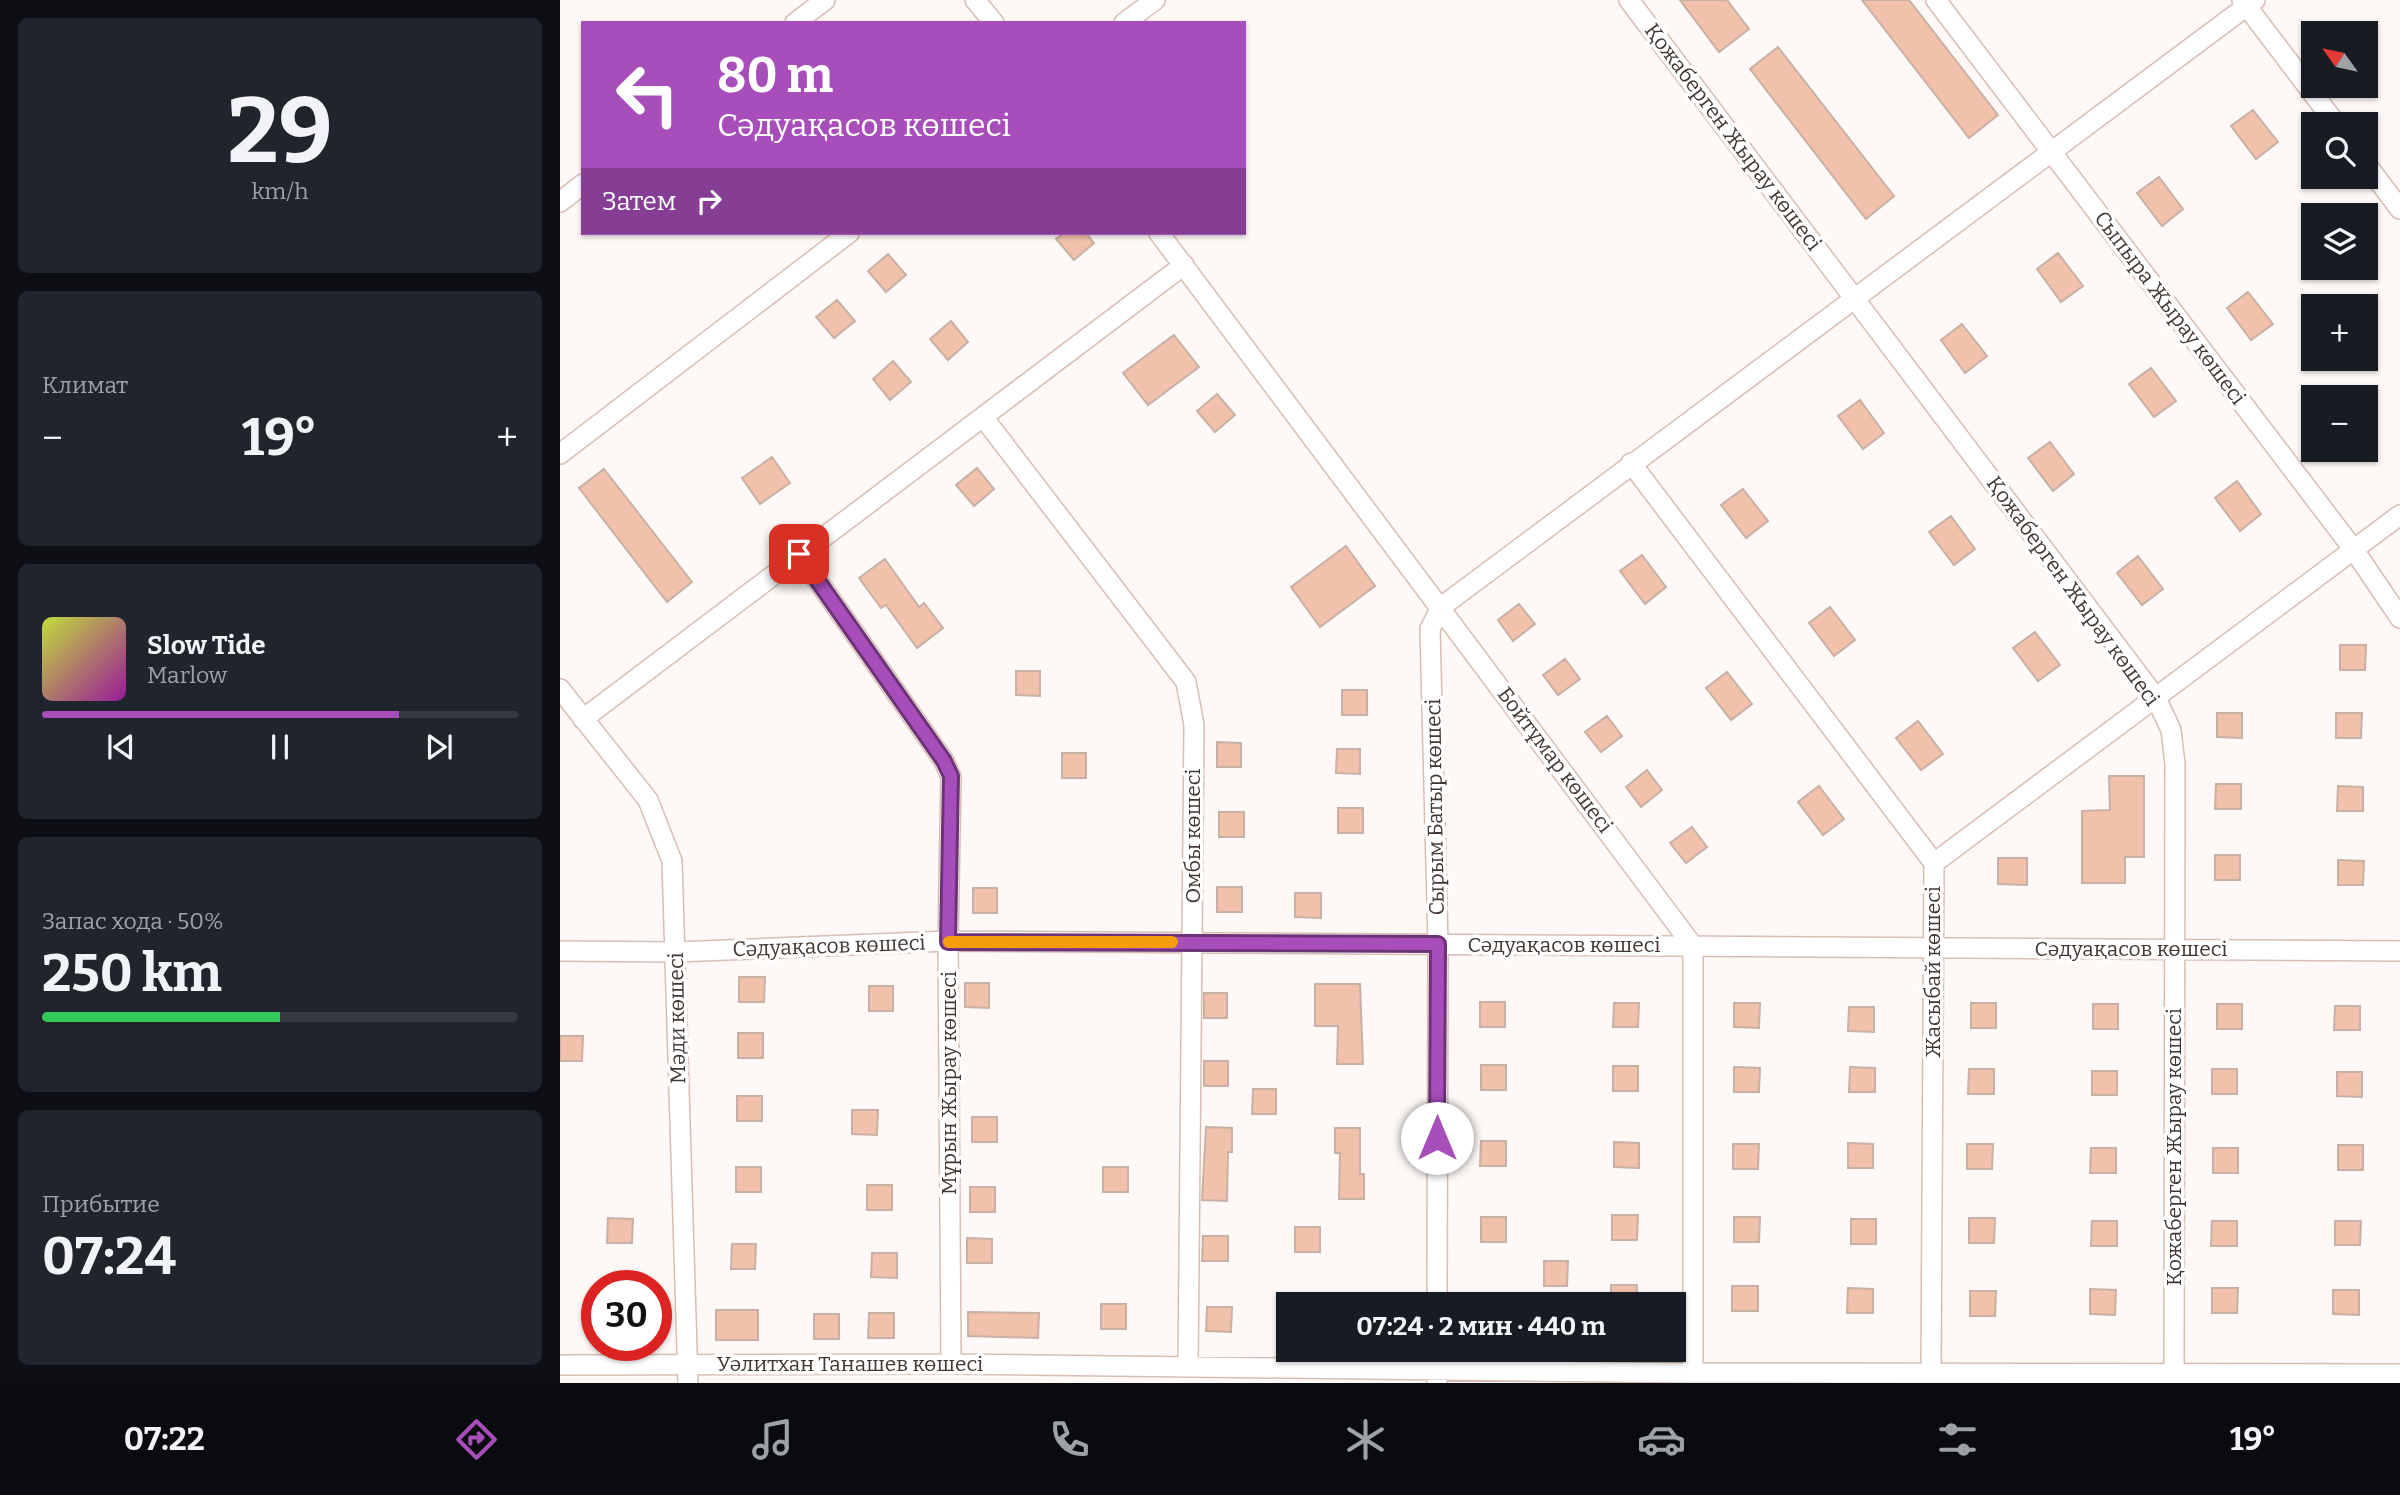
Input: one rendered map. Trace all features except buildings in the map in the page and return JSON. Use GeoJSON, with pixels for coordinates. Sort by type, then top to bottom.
{"type":"FeatureCollection","features":[{"type":"Feature","properties":{"kind":"street"},"geometry":{"type":"LineString","coordinates":[[798,21],[825,0]]}},
{"type":"Feature","properties":{"kind":"street"},"geometry":{"type":"LineString","coordinates":[[975,0],[992,21]]}},
{"type":"Feature","properties":{"kind":"street"},"geometry":{"type":"LineString","coordinates":[[1127,21],[1155,0]]}},
{"type":"Feature","properties":{"kind":"street","name":"Қожаберген Жырау көшесі"},"geometry":{"type":"LineString","coordinates":[[1629,0],[2156,698],[2171,730],[2175,764],[2174,1379]]}},
{"type":"Feature","properties":{"kind":"street","name":"Сыпыра Жырау көшесі"},"geometry":{"type":"LineString","coordinates":[[1936,0],[2354,550],[2400,618]]}},
{"type":"Feature","properties":{"kind":"street"},"geometry":{"type":"LineString","coordinates":[[1441,607],[2052,152],[2248,2],[2327,112]]}},
{"type":"Feature","properties":{"kind":"street"},"geometry":{"type":"LineString","coordinates":[[2378,180],[2400,209]]}},
{"type":"Feature","properties":{"kind":"street"},"geometry":{"type":"LineString","coordinates":[[560,202],[581,186]]}},
{"type":"Feature","properties":{"kind":"street"},"geometry":{"type":"LineString","coordinates":[[560,454],[846,235]]}},
{"type":"Feature","properties":{"kind":"street","name":"Бойтұмар көшесі"},"geometry":{"type":"LineString","coordinates":[[1161,235],[1693,946]]}},
{"type":"Feature","properties":{"kind":"street"},"geometry":{"type":"LineString","coordinates":[[583,719],[1184,265]]}},
{"type":"Feature","properties":{"kind":"street","name":"Омбы көшесі"},"geometry":{"type":"LineString","coordinates":[[983,417],[1186,682],[1194,725],[1188,1367]]}},
{"type":"Feature","properties":{"kind":"street","name":"Жасыбай көшесі"},"geometry":{"type":"LineString","coordinates":[[1631,463],[1934,863],[1931,1373]]}},
{"type":"Feature","properties":{"kind":"street"},"geometry":{"type":"LineString","coordinates":[[1934,863],[2400,515]]}},
{"type":"Feature","properties":{"kind":"street","name":"Мұрын Жырау көшесі"},"geometry":{"type":"LineString","coordinates":[[799,554],[944,761],[951,776],[948,942],[951,1364]]}},
{"type":"Feature","properties":{"kind":"street","name":"Сырым Батыр көшесі"},"geometry":{"type":"LineString","coordinates":[[1437,1292],[1438,944],[1430,629],[1441,607]]}},
{"type":"Feature","properties":{"kind":"street","name":"Мәди көшесі"},"geometry":{"type":"LineString","coordinates":[[560,689],[648,800],[672,861],[687,1373]]}},
{"type":"Feature","properties":{"kind":"street","name":"Сәдуақасов көшесі"},"geometry":{"type":"LineString","coordinates":[[560,951],[676,952],[948,942],[1192,942],[1934,950],[2174,948],[2400,951]]}},
{"type":"Feature","properties":{"kind":"street"},"geometry":{"type":"LineString","coordinates":[[1693,946],[1693,1373]]}},
{"type":"Feature","properties":{"kind":"street","name":"Уәлитхан Танашев көшесі"},"geometry":{"type":"LineString","coordinates":[[560,1365],[687,1373],[951,1364],[1188,1367],[1436,1377],[1931,1373],[2174,1379],[2400,1374]]}},
{"type":"Feature","properties":{"kind":"slow traffic"},"geometry":{"type":"LineString","coordinates":[[949,942],[1172,942]]}},
{"type":"Feature","properties":{"kind":"route"},"geometry":{"type":"LineString","coordinates":[[799,554],[944,761],[951,776],[948,942],[1438,944],[1437,1138]]}}]}
